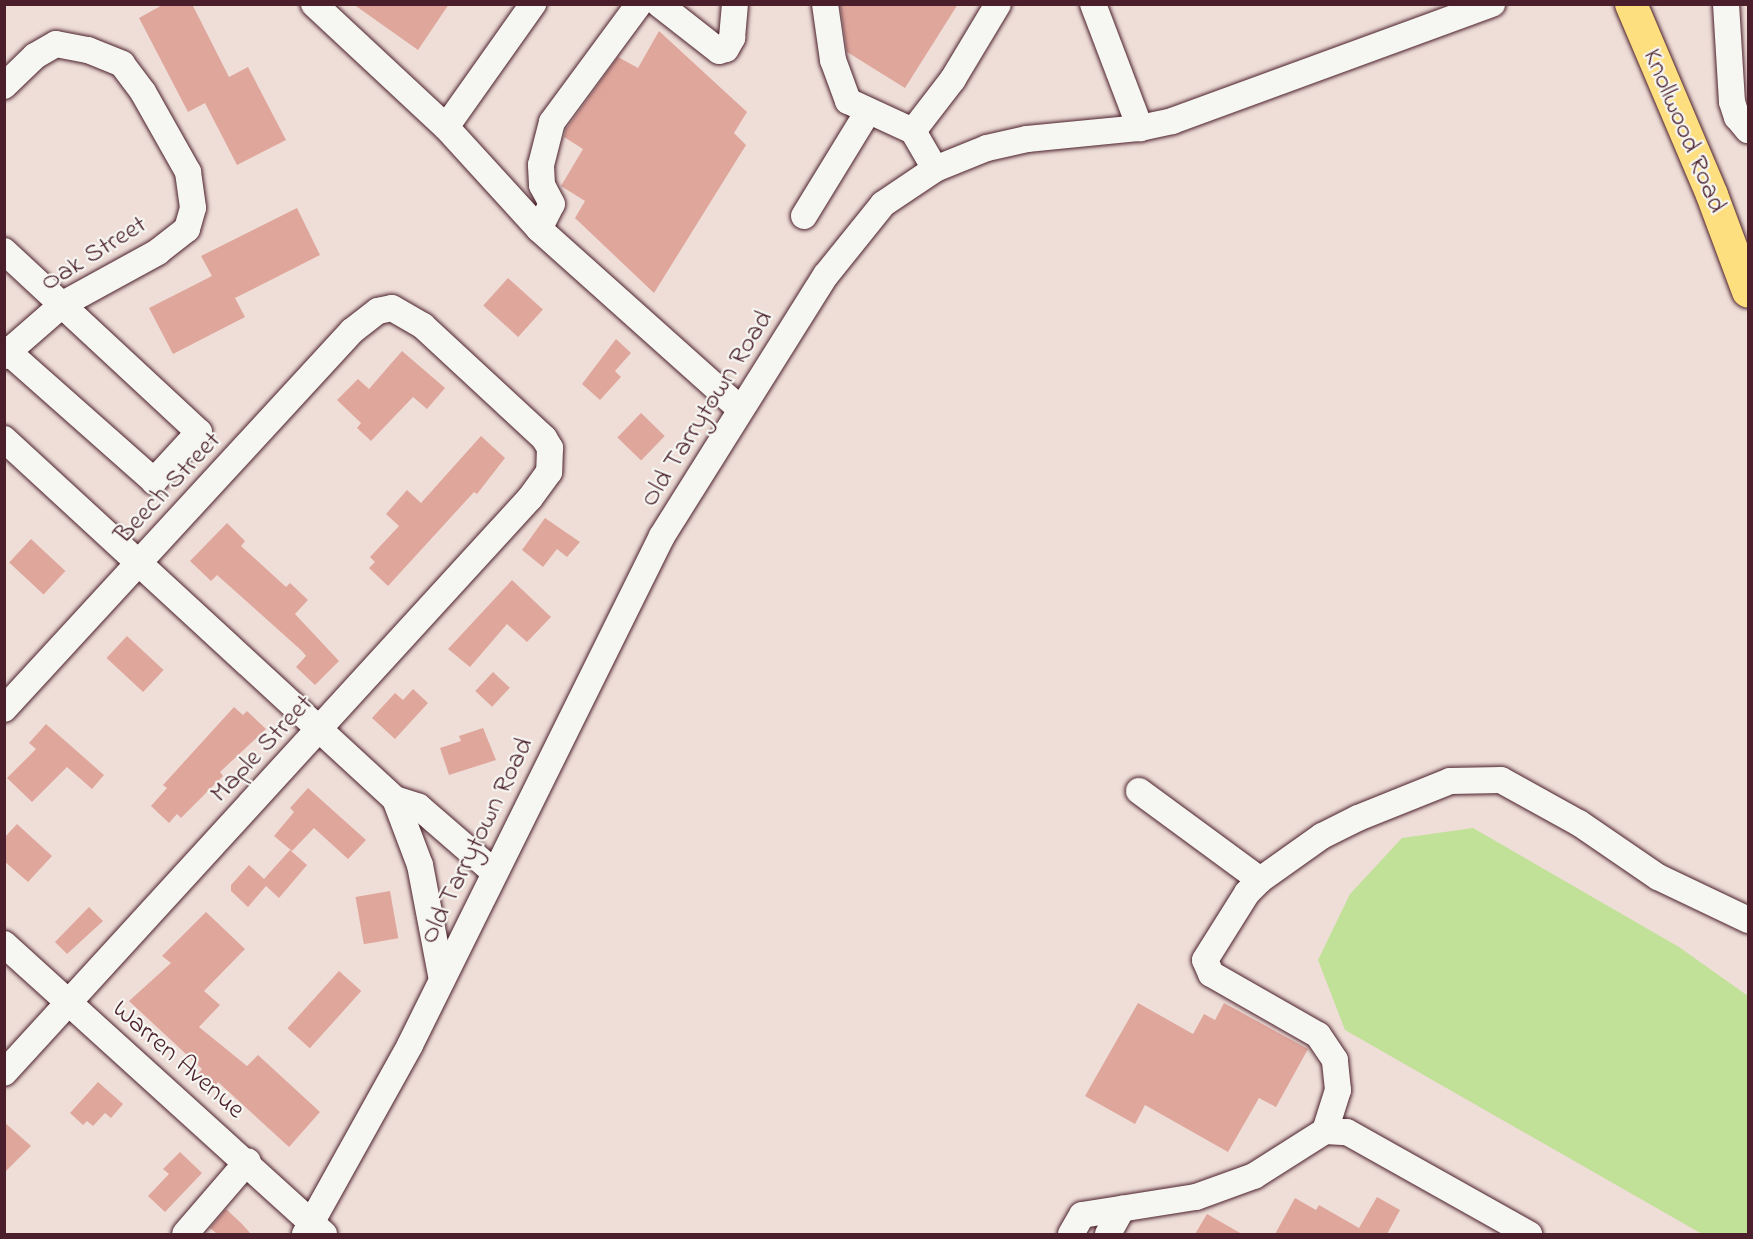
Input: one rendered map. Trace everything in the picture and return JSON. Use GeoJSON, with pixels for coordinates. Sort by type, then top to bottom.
{"type":"FeatureCollection","features":[{"type":"Feature","properties":{"kind":"main road","name":"Knollwood Road"},"geometry":{"type":"LineString","coordinates":[[1631,4],[1712,195],[1749,292]]}},
{"type":"Feature","properties":{"kind":"street"},"geometry":{"type":"LineString","coordinates":[[314,4],[446,127],[539,229],[740,409]]}},
{"type":"Feature","properties":{"kind":"street"},"geometry":{"type":"LineString","coordinates":[[446,127],[533,4]]}},
{"type":"Feature","properties":{"kind":"street"},"geometry":{"type":"LineString","coordinates":[[539,229],[552,204],[542,185],[541,165],[552,122],[639,4]]}},
{"type":"Feature","properties":{"kind":"street"},"geometry":{"type":"LineString","coordinates":[[659,4],[718,51],[726,49],[732,38],[735,4]]}},
{"type":"Feature","properties":{"kind":"street"},"geometry":{"type":"LineString","coordinates":[[825,4],[833,60],[848,101],[867,113],[913,131],[935,169]]}},
{"type":"Feature","properties":{"kind":"street"},"geometry":{"type":"LineString","coordinates":[[913,131],[953,79],[998,4]]}},
{"type":"Feature","properties":{"kind":"street"},"geometry":{"type":"LineString","coordinates":[[1093,4],[1140,128]]}},
{"type":"Feature","properties":{"kind":"street","name":"Old Tarrytown Road"},"geometry":{"type":"LineString","coordinates":[[314,1230],[442,980],[662,536],[740,409],[859,231],[883,204],[935,169],[987,148],[1027,139],[1140,128],[1208,109],[1492,4]]}},
{"type":"Feature","properties":{"kind":"street"},"geometry":{"type":"LineString","coordinates":[[1726,4],[1732,102],[1737,117],[1749,130]]}},
{"type":"Feature","properties":{"kind":"street","name":"Oak Street"},"geometry":{"type":"LineString","coordinates":[[4,86],[35,56],[56,44],[88,50],[122,64],[143,92],[188,172],[193,208],[187,229],[140,265],[63,304],[6,352]]}},
{"type":"Feature","properties":{"kind":"street"},"geometry":{"type":"LineString","coordinates":[[804,216],[867,113]]}},
{"type":"Feature","properties":{"kind":"street"},"geometry":{"type":"LineString","coordinates":[[4,251],[199,432],[154,481],[6,352]]}},
{"type":"Feature","properties":{"kind":"street","name":"Maple Street"},"geometry":{"type":"LineString","coordinates":[[4,1073],[321,730],[530,498],[549,472],[552,459],[544,438],[423,326],[392,308],[378,311]]}},
{"type":"Feature","properties":{"kind":"street","name":"Beech Street"},"geometry":{"type":"LineString","coordinates":[[4,709],[352,331],[378,311]]}},
{"type":"Feature","properties":{"kind":"street"},"geometry":{"type":"LineString","coordinates":[[4,439],[395,799],[419,807],[494,872]]}},
{"type":"Feature","properties":{"kind":"street"},"geometry":{"type":"LineString","coordinates":[[1325,1131],[1338,1090],[1335,1060],[1318,1035],[1211,974],[1204,965],[1247,893],[1260,880],[1322,837],[1426,787],[1450,781],[1492,779],[1526,791],[1658,877],[1749,920]]}},
{"type":"Feature","properties":{"kind":"street"},"geometry":{"type":"LineString","coordinates":[[1138,791],[1260,880]]}},
{"type":"Feature","properties":{"kind":"street"},"geometry":{"type":"LineString","coordinates":[[395,799],[429,900],[442,980]]}},
{"type":"Feature","properties":{"kind":"street"},"geometry":{"type":"LineString","coordinates":[[429,900],[472,920]]}},
{"type":"Feature","properties":{"kind":"street","name":"Warren Avenue"},"geometry":{"type":"LineString","coordinates":[[4,944],[248,1161],[314,1230]]}},
{"type":"Feature","properties":{"kind":"street"},"geometry":{"type":"LineString","coordinates":[[1071,1234],[1082,1215],[1196,1197],[1254,1176],[1325,1131],[1347,1132],[1529,1234]]}},
{"type":"Feature","properties":{"kind":"street"},"geometry":{"type":"LineString","coordinates":[[185,1234],[248,1161]]}},
{"type":"Feature","properties":{"kind":"street"},"geometry":{"type":"LineString","coordinates":[[1108,1234],[1122,1209]]}},
{"type":"Feature","properties":{"kind":"green space"},"geometry":{"type":"Polygon","coordinates":[[[1473,828],[1679,947],[1748,996],[1748,1234],[1702,1234],[1345,1030],[1318,960],[1350,894],[1402,838],[1473,828]]]}},
{"type":"Feature","properties":{"kind":"building"},"geometry":{"type":"Polygon","coordinates":[[[164,4],[192,4],[229,77],[248,67],[286,140],[237,165],[205,103],[188,112],[139,18],[164,4]]]}},
{"type":"Feature","properties":{"kind":"building"},"geometry":{"type":"Polygon","coordinates":[[[353,4],[449,4],[418,50],[353,4]]]}},
{"type":"Feature","properties":{"kind":"building"},"geometry":{"type":"Polygon","coordinates":[[[840,4],[958,4],[905,88],[847,52],[840,4]]]}},
{"type":"Feature","properties":{"kind":"building"},"geometry":{"type":"Polygon","coordinates":[[[659,31],[747,112],[734,133],[746,145],[654,293],[575,218],[585,201],[561,186],[583,149],[564,137],[566,129],[618,57],[638,68],[659,31]]]}},
{"type":"Feature","properties":{"kind":"building"},"geometry":{"type":"Polygon","coordinates":[[[297,208],[320,255],[235,298],[245,317],[173,354],[149,308],[212,276],[201,256],[297,208]]]}},
{"type":"Feature","properties":{"kind":"building"},"geometry":{"type":"Polygon","coordinates":[[[508,278],[543,309],[518,337],[483,305],[508,278]]]}},
{"type":"Feature","properties":{"kind":"building"},"geometry":{"type":"Polygon","coordinates":[[[616,339],[631,353],[615,371],[621,377],[600,400],[582,384],[616,339]]]}},
{"type":"Feature","properties":{"kind":"building"},"geometry":{"type":"Polygon","coordinates":[[[402,351],[445,388],[427,409],[413,397],[371,441],[357,428],[361,423],[337,400],[358,379],[369,389],[402,351]]]}},
{"type":"Feature","properties":{"kind":"building"},"geometry":{"type":"Polygon","coordinates":[[[641,413],[665,436],[641,460],[617,437],[641,413]]]}},
{"type":"Feature","properties":{"kind":"building"},"geometry":{"type":"Polygon","coordinates":[[[481,436],[505,458],[477,494],[474,492],[388,586],[369,568],[375,562],[370,557],[399,526],[386,514],[407,490],[421,503],[481,436]]]}},
{"type":"Feature","properties":{"kind":"building"},"geometry":{"type":"Polygon","coordinates":[[[545,518],[580,542],[567,557],[557,549],[543,567],[522,550],[545,518]]]}},
{"type":"Feature","properties":{"kind":"building"},"geometry":{"type":"Polygon","coordinates":[[[227,523],[245,541],[241,546],[286,587],[290,583],[308,600],[295,614],[339,661],[315,685],[296,667],[306,656],[302,651],[217,575],[211,581],[190,561],[227,523]]]}},
{"type":"Feature","properties":{"kind":"building"},"geometry":{"type":"Polygon","coordinates":[[[31,539],[65,571],[44,594],[9,562],[31,539]]]}},
{"type":"Feature","properties":{"kind":"building"},"geometry":{"type":"Polygon","coordinates":[[[512,580],[551,617],[527,642],[507,624],[470,667],[448,649],[512,580]]]}},
{"type":"Feature","properties":{"kind":"building"},"geometry":{"type":"Polygon","coordinates":[[[127,636],[164,670],[143,692],[107,658],[127,636]]]}},
{"type":"Feature","properties":{"kind":"building"},"geometry":{"type":"Polygon","coordinates":[[[493,672],[510,688],[492,707],[475,691],[493,672]]]}},
{"type":"Feature","properties":{"kind":"building"},"geometry":{"type":"Polygon","coordinates":[[[413,689],[428,703],[395,739],[372,718],[395,693],[403,700],[413,689]]]}},
{"type":"Feature","properties":{"kind":"building"},"geometry":{"type":"Polygon","coordinates":[[[234,707],[243,715],[247,711],[266,729],[220,772],[223,776],[181,818],[177,814],[169,823],[151,806],[167,788],[163,785],[234,707]]]}},
{"type":"Feature","properties":{"kind":"building"},"geometry":{"type":"Polygon","coordinates":[[[46,724],[104,775],[92,789],[67,767],[32,802],[7,778],[36,749],[29,743],[46,724]]]}},
{"type":"Feature","properties":{"kind":"building"},"geometry":{"type":"Polygon","coordinates":[[[483,728],[496,760],[449,775],[440,748],[461,741],[459,736],[483,728]]]}},
{"type":"Feature","properties":{"kind":"building"},"geometry":{"type":"Polygon","coordinates":[[[308,788],[366,840],[348,859],[314,828],[292,851],[274,836],[294,812],[290,808],[308,788]]]}},
{"type":"Feature","properties":{"kind":"building"},"geometry":{"type":"Polygon","coordinates":[[[17,824],[52,856],[28,882],[4,861],[4,838],[17,824]]]}},
{"type":"Feature","properties":{"kind":"building"},"geometry":{"type":"Polygon","coordinates":[[[290,850],[307,865],[279,898],[266,886],[248,907],[231,891],[231,885],[249,865],[264,879],[290,850]]]}},
{"type":"Feature","properties":{"kind":"building"},"geometry":{"type":"Polygon","coordinates":[[[390,891],[398,938],[364,944],[356,897],[390,891]]]}},
{"type":"Feature","properties":{"kind":"building"},"geometry":{"type":"Polygon","coordinates":[[[89,907],[103,921],[67,954],[55,942],[89,907]]]}},
{"type":"Feature","properties":{"kind":"building"},"geometry":{"type":"Polygon","coordinates":[[[206,912],[245,949],[204,991],[220,1005],[199,1027],[247,1066],[258,1055],[320,1112],[289,1147],[218,1082],[210,1092],[194,1079],[202,1069],[129,1001],[171,963],[162,956],[206,912]]]}},
{"type":"Feature","properties":{"kind":"building"},"geometry":{"type":"Polygon","coordinates":[[[339,971],[361,991],[310,1048],[287,1028],[339,971]]]}},
{"type":"Feature","properties":{"kind":"building"},"geometry":{"type":"Polygon","coordinates":[[[1138,1003],[1193,1034],[1204,1014],[1215,1020],[1224,1003],[1308,1049],[1276,1107],[1259,1098],[1228,1152],[1145,1105],[1135,1124],[1085,1096],[1138,1003]]]}},
{"type":"Feature","properties":{"kind":"building"},"geometry":{"type":"Polygon","coordinates":[[[98,1082],[123,1104],[111,1118],[105,1113],[93,1126],[87,1121],[83,1125],[70,1113],[98,1082]]]}},
{"type":"Feature","properties":{"kind":"building"},"geometry":{"type":"Polygon","coordinates":[[[4,1122],[31,1146],[4,1173],[4,1122]]]}},
{"type":"Feature","properties":{"kind":"building"},"geometry":{"type":"Polygon","coordinates":[[[180,1152],[202,1173],[165,1212],[148,1196],[169,1174],[163,1169],[180,1152]]]}},
{"type":"Feature","properties":{"kind":"building"},"geometry":{"type":"Polygon","coordinates":[[[1377,1197],[1400,1210],[1387,1234],[1275,1234],[1295,1198],[1316,1210],[1319,1205],[1359,1228],[1377,1197]]]}},
{"type":"Feature","properties":{"kind":"building"},"geometry":{"type":"Polygon","coordinates":[[[226,1209],[251,1234],[217,1234],[210,1228],[226,1209]]]}},
{"type":"Feature","properties":{"kind":"building"},"geometry":{"type":"Polygon","coordinates":[[[1207,1214],[1242,1234],[1195,1234],[1207,1214]]]}}]}
